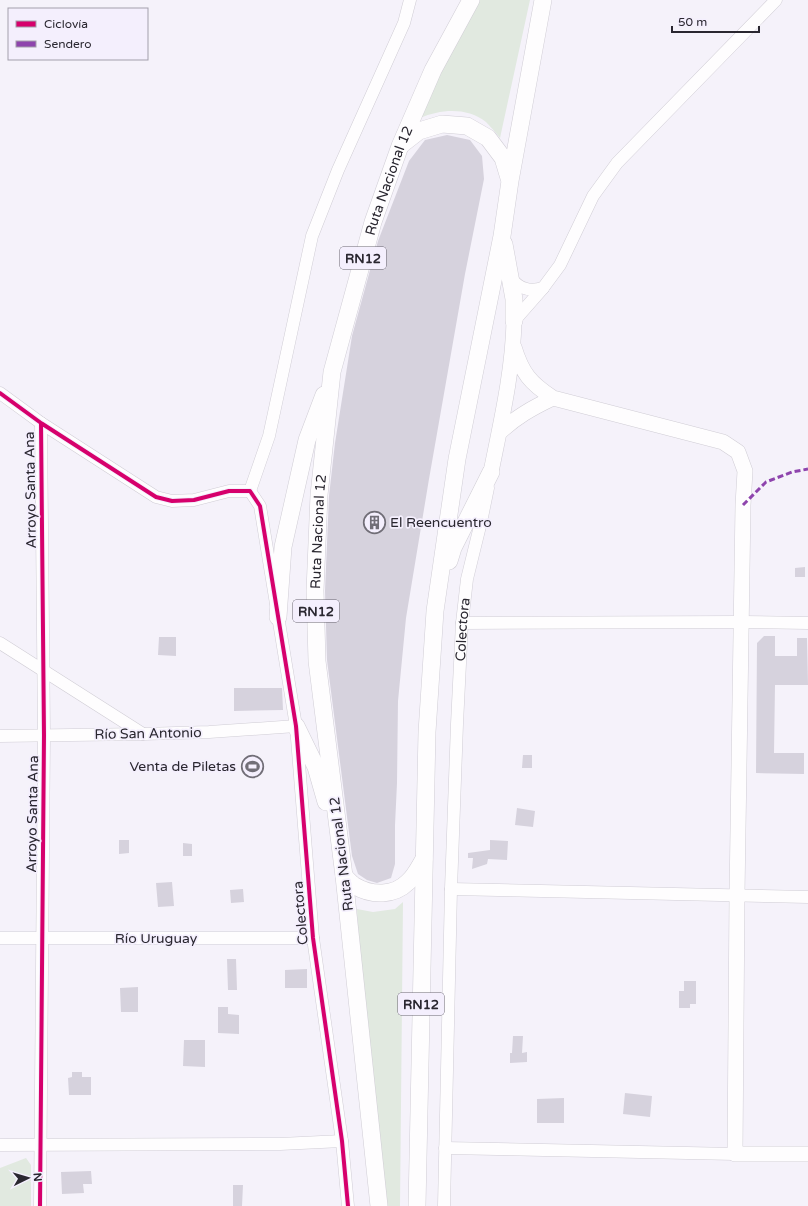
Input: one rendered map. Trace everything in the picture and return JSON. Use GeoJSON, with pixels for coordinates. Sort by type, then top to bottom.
{"type":"FeatureCollection","features":[{"type":"Feature","properties":{"kind":"highway","name":"Ruta Nacional 12"},"geometry":{"type":"LineString","coordinates":[[380,1206],[344,876],[317,661],[315,591],[319,495],[332,372],[373,222],[400,146],[433,70],[471,0]]}},
{"type":"Feature","properties":{"kind":"highway","name":"RN12"},"geometry":{"type":"LineString","coordinates":[[417,1206],[427,732],[435,611],[457,459],[502,236],[510,181],[543,0]]}},
{"type":"Feature","properties":{"kind":"highway"},"geometry":{"type":"LineString","coordinates":[[400,146],[419,131],[430,127],[442,124],[466,126],[488,138],[500,153],[510,181]]}},
{"type":"Feature","properties":{"kind":"highway"},"geometry":{"type":"LineString","coordinates":[[502,236],[514,298],[514,321]]}},
{"type":"Feature","properties":{"kind":"highway"},"geometry":{"type":"LineString","coordinates":[[278,617],[282,547],[307,440],[332,372]]}},
{"type":"Feature","properties":{"kind":"highway"},"geometry":{"type":"LineString","coordinates":[[435,611],[453,548],[491,472]]}},
{"type":"Feature","properties":{"kind":"highway"},"geometry":{"type":"LineString","coordinates":[[296,726],[316,767],[340,849]]}},
{"type":"Feature","properties":{"kind":"highway"},"geometry":{"type":"LineString","coordinates":[[344,876],[354,886],[367,892],[381,894],[395,891],[408,883],[416,874],[424,859]]}},
{"type":"Feature","properties":{"kind":"main road","name":"Colectora"},"geometry":{"type":"LineString","coordinates":[[491,472],[514,347],[514,321]]}},
{"type":"Feature","properties":{"kind":"main road"},"geometry":{"type":"LineString","coordinates":[[514,347],[519,363],[528,377],[539,389],[553,398],[723,442],[738,452],[745,472],[743,513],[735,1154],[808,1154]]}},
{"type":"Feature","properties":{"kind":"main road"},"geometry":{"type":"LineString","coordinates":[[499,433],[522,413],[553,398]]}},
{"type":"Feature","properties":{"kind":"street"},"geometry":{"type":"LineString","coordinates":[[0,393],[41,423],[156,497],[172,501],[194,500],[230,491],[250,491],[269,436],[312,236],[338,170],[404,23],[410,0]]}},
{"type":"Feature","properties":{"kind":"street"},"geometry":{"type":"LineString","coordinates":[[514,321],[543,288],[560,265],[593,196],[617,163],[776,0]]}},
{"type":"Feature","properties":{"kind":"street"},"geometry":{"type":"LineString","coordinates":[[510,277],[515,283],[528,290],[543,288]]}},
{"type":"Feature","properties":{"kind":"street","name":"Arroyo Santa Ana"},"geometry":{"type":"LineString","coordinates":[[40,1206],[44,735],[41,423]]}},
{"type":"Feature","properties":{"kind":"street","name":"Colectora"},"geometry":{"type":"LineString","coordinates":[[444,1206],[451,889],[462,623],[467,579],[491,472]]}},
{"type":"Feature","properties":{"kind":"street","name":"Colectora"},"geometry":{"type":"LineString","coordinates":[[250,491],[260,506],[296,726],[313,938],[342,1141],[348,1206]]}},
{"type":"Feature","properties":{"kind":"street"},"geometry":{"type":"LineString","coordinates":[[462,623],[742,622],[808,624]]}},
{"type":"Feature","properties":{"kind":"street"},"geometry":{"type":"LineString","coordinates":[[0,643],[143,734]]}},
{"type":"Feature","properties":{"kind":"street","name":"Río San Antonio"},"geometry":{"type":"LineString","coordinates":[[0,736],[209,732],[296,726]]}},
{"type":"Feature","properties":{"kind":"street"},"geometry":{"type":"LineString","coordinates":[[451,889],[808,897]]}},
{"type":"Feature","properties":{"kind":"street","name":"Río Uruguay"},"geometry":{"type":"LineString","coordinates":[[0,938],[313,938]]}},
{"type":"Feature","properties":{"kind":"street"},"geometry":{"type":"LineString","coordinates":[[0,1145],[280,1144],[342,1141]]}},
{"type":"Feature","properties":{"kind":"street"},"geometry":{"type":"LineString","coordinates":[[445,1148],[735,1154]]}},
{"type":"Feature","properties":{"kind":"shaded area"},"geometry":{"type":"Polygon","coordinates":[[[477,0],[530,0],[500,138],[486,122],[471,114],[445,111],[420,118],[447,57],[477,0]]]}},
{"type":"Feature","properties":{"kind":"shaded area"},"geometry":{"type":"Polygon","coordinates":[[[403,902],[400,1206],[386,1206],[359,969],[357,909],[373,912],[395,909],[403,902]]]}},
{"type":"Feature","properties":{"kind":"shaded area"},"geometry":{"type":"Polygon","coordinates":[[[26,1158],[31,1165],[31,1206],[0,1206],[0,1168],[26,1158]]]}},
{"type":"Feature","properties":{"kind":"building","name":"El Reencuentro"},"geometry":{"type":"Polygon","coordinates":[[[447,135],[470,140],[482,156],[484,179],[465,274],[406,618],[398,701],[395,864],[391,878],[377,883],[367,880],[358,874],[352,856],[327,660],[325,591],[329,496],[335,443],[352,336],[378,241],[409,161],[425,140],[447,135]]]}},
{"type":"Feature","properties":{"kind":"building"},"geometry":{"type":"Polygon","coordinates":[[[805,567],[805,577],[795,577],[795,568],[805,567]]]}},
{"type":"Feature","properties":{"kind":"building"},"geometry":{"type":"Polygon","coordinates":[[[764,636],[775,636],[775,656],[797,656],[797,638],[807,638],[808,685],[775,685],[774,753],[804,753],[804,774],[756,773],[757,643],[764,636]]]}},
{"type":"Feature","properties":{"kind":"building"},"geometry":{"type":"Polygon","coordinates":[[[159,637],[176,637],[176,656],[158,655],[159,637]]]}},
{"type":"Feature","properties":{"kind":"building"},"geometry":{"type":"Polygon","coordinates":[[[234,688],[282,688],[283,710],[234,711],[234,688]]]}},
{"type":"Feature","properties":{"kind":"building"},"geometry":{"type":"Polygon","coordinates":[[[523,755],[532,755],[532,768],[522,768],[523,755]]]}},
{"type":"Feature","properties":{"kind":"building"},"geometry":{"type":"Polygon","coordinates":[[[517,808],[535,811],[533,827],[515,825],[517,808]]]}},
{"type":"Feature","properties":{"kind":"building"},"geometry":{"type":"Polygon","coordinates":[[[119,840],[129,840],[129,853],[119,854],[119,840]]]}},
{"type":"Feature","properties":{"kind":"building"},"geometry":{"type":"Polygon","coordinates":[[[490,840],[508,841],[507,860],[488,859],[487,864],[472,869],[473,858],[468,858],[468,853],[490,850],[490,840]]]}},
{"type":"Feature","properties":{"kind":"building"},"geometry":{"type":"Polygon","coordinates":[[[183,843],[192,844],[192,856],[183,856],[183,843]]]}},
{"type":"Feature","properties":{"kind":"building"},"geometry":{"type":"Polygon","coordinates":[[[172,882],[174,906],[158,907],[156,883],[172,882]]]}},
{"type":"Feature","properties":{"kind":"building"},"geometry":{"type":"Polygon","coordinates":[[[243,889],[244,902],[231,903],[230,890],[243,889]]]}},
{"type":"Feature","properties":{"kind":"building"},"geometry":{"type":"Polygon","coordinates":[[[227,959],[236,959],[237,990],[228,990],[227,959]]]}},
{"type":"Feature","properties":{"kind":"building"},"geometry":{"type":"Polygon","coordinates":[[[307,969],[307,988],[285,988],[285,970],[307,969]]]}},
{"type":"Feature","properties":{"kind":"building"},"geometry":{"type":"Polygon","coordinates":[[[684,981],[696,981],[696,1004],[690,1004],[690,1008],[679,1008],[679,991],[684,991],[684,981]]]}},
{"type":"Feature","properties":{"kind":"building"},"geometry":{"type":"Polygon","coordinates":[[[138,987],[138,1012],[121,1012],[120,988],[138,987]]]}},
{"type":"Feature","properties":{"kind":"building"},"geometry":{"type":"Polygon","coordinates":[[[218,1007],[228,1007],[228,1014],[239,1015],[239,1034],[218,1033],[218,1007]]]}},
{"type":"Feature","properties":{"kind":"building"},"geometry":{"type":"Polygon","coordinates":[[[513,1036],[523,1036],[522,1053],[527,1052],[527,1062],[510,1063],[513,1036]]]}},
{"type":"Feature","properties":{"kind":"building"},"geometry":{"type":"Polygon","coordinates":[[[184,1040],[205,1040],[205,1067],[183,1066],[184,1040]]]}},
{"type":"Feature","properties":{"kind":"building"},"geometry":{"type":"Polygon","coordinates":[[[72,1072],[82,1072],[82,1077],[91,1077],[91,1095],[69,1095],[68,1078],[72,1077],[72,1072]]]}},
{"type":"Feature","properties":{"kind":"building"},"geometry":{"type":"Polygon","coordinates":[[[625,1093],[652,1096],[650,1117],[623,1114],[625,1093]]]}},
{"type":"Feature","properties":{"kind":"building"},"geometry":{"type":"Polygon","coordinates":[[[564,1098],[564,1123],[537,1123],[537,1099],[564,1098]]]}},
{"type":"Feature","properties":{"kind":"building"},"geometry":{"type":"Polygon","coordinates":[[[91,1171],[92,1184],[83,1184],[84,1193],[62,1194],[61,1172],[91,1171]]]}},
{"type":"Feature","properties":{"kind":"building"},"geometry":{"type":"Polygon","coordinates":[[[233,1185],[243,1185],[242,1206],[233,1206],[233,1185]]]}},
{"type":"Feature","properties":{"kind":"marked path"},"geometry":{"type":"LineString","coordinates":[[743,505],[766,482],[792,472],[808,469]]}},
{"type":"Feature","properties":{"kind":"cycle path"},"geometry":{"type":"LineString","coordinates":[[0,393],[41,423],[156,497],[172,501],[194,500],[229,491],[250,491],[260,506],[296,726],[313,938],[342,1141],[348,1206]]}},
{"type":"Feature","properties":{"kind":"cycle path"},"geometry":{"type":"LineString","coordinates":[[40,1206],[44,735],[41,423]]}},
{"type":"Feature","properties":{"kind":"place","name":"El Reencuentro"},"geometry":{"type":"Point","coordinates":[374,522]}},
{"type":"Feature","properties":{"kind":"place","name":"Venta de Piletas"},"geometry":{"type":"Point","coordinates":[252,766]}}]}
